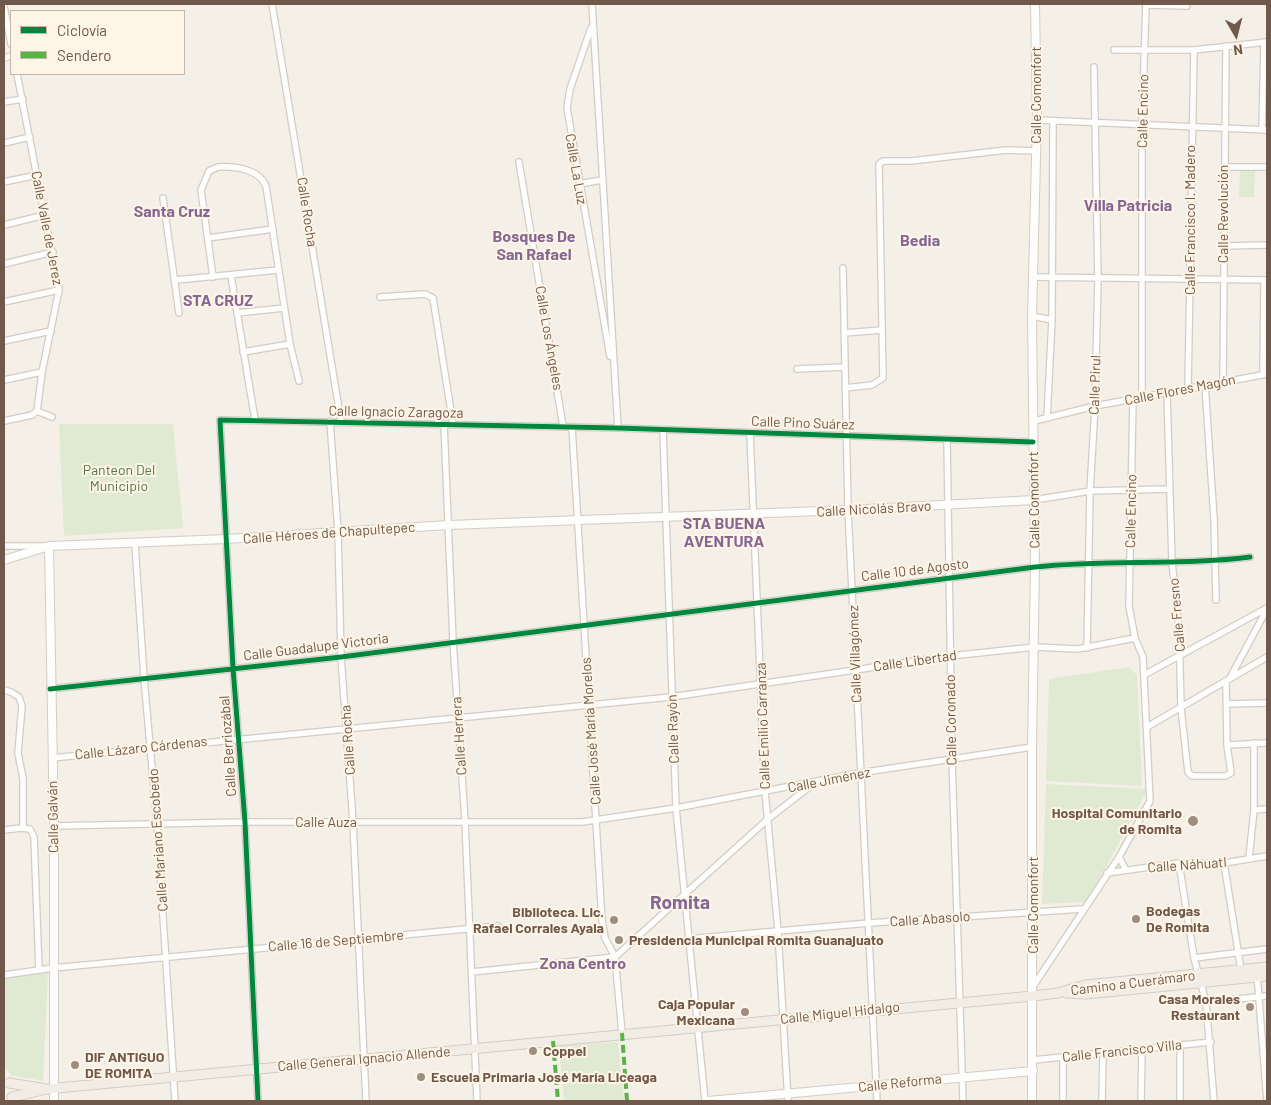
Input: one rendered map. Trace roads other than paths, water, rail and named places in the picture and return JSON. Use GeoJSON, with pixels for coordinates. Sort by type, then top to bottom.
{"type":"FeatureCollection","features":[{"type":"Feature","properties":{"kind":"main road","name":"Camino a Cuerámaro"},"geometry":{"type":"LineString","coordinates":[[1058,993],[1087,994],[1257,973],[1267,966]]}},
{"type":"Feature","properties":{"kind":"main road","name":"Camino a Cuerámaro"},"geometry":{"type":"LineString","coordinates":[[1200,979],[1241,970],[1267,976]]}},
{"type":"Feature","properties":{"kind":"main road","name":"Calle Miguel Hidalgo"},"geometry":{"type":"LineString","coordinates":[[622,1033],[1058,993]]}},
{"type":"Feature","properties":{"kind":"main road","name":"Calle General Ignacio Allende"},"geometry":{"type":"LineString","coordinates":[[8,1099],[50,1088],[476,1049],[622,1033]]}},
{"type":"Feature","properties":{"kind":"main road","name":"Calle General Ignacio Allende"},"geometry":{"type":"LineString","coordinates":[[6,1082],[50,1088]]}},
{"type":"Feature","properties":{"kind":"main road"},"geometry":{"type":"LineString","coordinates":[[6,1082],[14,1091],[8,1099]]}},
{"type":"Feature","properties":{"kind":"street","name":"Calle Rocha"},"geometry":{"type":"LineString","coordinates":[[272,4],[341,421]]}},
{"type":"Feature","properties":{"kind":"street","name":"Calle La Luz"},"geometry":{"type":"LineString","coordinates":[[592,4],[610,293],[613,375],[618,428]]}},
{"type":"Feature","properties":{"kind":"street","name":"Calle Comonfort"},"geometry":{"type":"LineString","coordinates":[[1032,1101],[1034,912],[1032,747],[1035,567],[1032,316],[1037,120],[1035,4]]}},
{"type":"Feature","properties":{"kind":"street"},"geometry":{"type":"LineString","coordinates":[[1146,5],[1187,6]]}},
{"type":"Feature","properties":{"kind":"street","name":"Calle Encino"},"geometry":{"type":"LineString","coordinates":[[1142,397],[1142,124],[1146,5]]}},
{"type":"Feature","properties":{"kind":"street"},"geometry":{"type":"LineString","coordinates":[[4,11],[10,39]]}},
{"type":"Feature","properties":{"kind":"street","name":"Calle La Luz"},"geometry":{"type":"LineString","coordinates":[[592,24],[567,99],[568,118],[613,375]]}},
{"type":"Feature","properties":{"kind":"street"},"geometry":{"type":"LineString","coordinates":[[1037,120],[1265,130],[1266,42],[1194,50],[1114,50]]}},
{"type":"Feature","properties":{"kind":"street","name":"Calle Revolución"},"geometry":{"type":"LineString","coordinates":[[1223,382],[1226,46]]}},
{"type":"Feature","properties":{"kind":"street","name":"Calle Francisco I. Madero"},"geometry":{"type":"LineString","coordinates":[[1188,389],[1191,280],[1191,127],[1194,50]]}},
{"type":"Feature","properties":{"kind":"street","name":"Calle Pirul"},"geometry":{"type":"LineString","coordinates":[[1087,648],[1090,491],[1095,406],[1098,279],[1094,67]]}},
{"type":"Feature","properties":{"kind":"street","name":"Calle Valle de Jerez"},"geometry":{"type":"LineString","coordinates":[[17,75],[60,290],[42,372],[37,412]]}},
{"type":"Feature","properties":{"kind":"street"},"geometry":{"type":"LineString","coordinates":[[4,102],[22,99]]}},
{"type":"Feature","properties":{"kind":"street"},"geometry":{"type":"LineString","coordinates":[[1047,418],[1052,320],[1053,122]]}},
{"type":"Feature","properties":{"kind":"street"},"geometry":{"type":"LineString","coordinates":[[4,143],[30,137]]}},
{"type":"Feature","properties":{"kind":"street"},"geometry":{"type":"LineString","coordinates":[[845,388],[872,385],[883,378],[879,164],[883,161],[911,161],[1007,150],[1036,151]]}},
{"type":"Feature","properties":{"kind":"street","name":"Calle Los Ángeles"},"geometry":{"type":"LineString","coordinates":[[519,162],[563,426]]}},
{"type":"Feature","properties":{"kind":"street"},"geometry":{"type":"LineString","coordinates":[[213,277],[201,190],[209,171],[213,168],[225,166],[253,172],[264,180],[266,186],[290,344],[299,381]]}},
{"type":"Feature","properties":{"kind":"street"},"geometry":{"type":"LineString","coordinates":[[1224,166],[1267,167]]}},
{"type":"Feature","properties":{"kind":"street"},"geometry":{"type":"LineString","coordinates":[[4,182],[37,175]]}},
{"type":"Feature","properties":{"kind":"street"},"geometry":{"type":"LineString","coordinates":[[579,184],[602,180]]}},
{"type":"Feature","properties":{"kind":"street"},"geometry":{"type":"LineString","coordinates":[[163,198],[180,313]]}},
{"type":"Feature","properties":{"kind":"street"},"geometry":{"type":"LineString","coordinates":[[4,226],[45,215]]}},
{"type":"Feature","properties":{"kind":"street"},"geometry":{"type":"LineString","coordinates":[[208,238],[274,229]]}},
{"type":"Feature","properties":{"kind":"street"},"geometry":{"type":"LineString","coordinates":[[1224,246],[1267,245]]}},
{"type":"Feature","properties":{"kind":"street"},"geometry":{"type":"LineString","coordinates":[[4,264],[53,252]]}},
{"type":"Feature","properties":{"kind":"street","name":"Calle Villagómez"},"geometry":{"type":"LineString","coordinates":[[843,268],[848,510],[859,773],[877,1101]]}},
{"type":"Feature","properties":{"kind":"street"},"geometry":{"type":"LineString","coordinates":[[176,280],[278,270]]}},
{"type":"Feature","properties":{"kind":"street"},"geometry":{"type":"LineString","coordinates":[[231,276],[255,420]]}},
{"type":"Feature","properties":{"kind":"street"},"geometry":{"type":"LineString","coordinates":[[1033,277],[1223,282],[1266,280],[1265,374]]}},
{"type":"Feature","properties":{"kind":"street"},"geometry":{"type":"LineString","coordinates":[[4,302],[60,290]]}},
{"type":"Feature","properties":{"kind":"street"},"geometry":{"type":"LineString","coordinates":[[598,295],[610,293]]}},
{"type":"Feature","properties":{"kind":"street"},"geometry":{"type":"LineString","coordinates":[[380,296],[425,294],[433,298],[453,424]]}},
{"type":"Feature","properties":{"kind":"street"},"geometry":{"type":"LineString","coordinates":[[237,313],[284,308]]}},
{"type":"Feature","properties":{"kind":"street"},"geometry":{"type":"LineString","coordinates":[[1032,316],[1052,320]]}},
{"type":"Feature","properties":{"kind":"street"},"geometry":{"type":"LineString","coordinates":[[844,334],[882,330]]}},
{"type":"Feature","properties":{"kind":"street"},"geometry":{"type":"LineString","coordinates":[[4,341],[51,331]]}},
{"type":"Feature","properties":{"kind":"street"},"geometry":{"type":"LineString","coordinates":[[243,352],[290,344]]}},
{"type":"Feature","properties":{"kind":"street"},"geometry":{"type":"LineString","coordinates":[[797,369],[844,367]]}},
{"type":"Feature","properties":{"kind":"street"},"geometry":{"type":"LineString","coordinates":[[4,380],[42,372]]}},
{"type":"Feature","properties":{"kind":"street","name":"Calle Flores Magón"},"geometry":{"type":"LineString","coordinates":[[1034,421],[1095,406],[1265,374]]}},
{"type":"Feature","properties":{"kind":"street"},"geometry":{"type":"LineString","coordinates":[[1205,385],[1214,519],[1216,600]]}},
{"type":"Feature","properties":{"kind":"street","name":"Calle Fresno"},"geometry":{"type":"LineString","coordinates":[[1167,393],[1168,489],[1172,562],[1180,656],[1181,708],[1188,772],[1192,776],[1229,776],[1227,744]]}},
{"type":"Feature","properties":{"kind":"street","name":"Calle Encino"},"geometry":{"type":"LineString","coordinates":[[1119,857],[1150,801],[1143,657],[1135,638],[1129,606],[1133,399]]}},
{"type":"Feature","properties":{"kind":"street"},"geometry":{"type":"LineString","coordinates":[[4,421],[32,415],[37,412],[52,417]]}},
{"type":"Feature","properties":{"kind":"street","name":"Calle Ignacio Zaragoza"},"geometry":{"type":"LineString","coordinates":[[220,420],[572,427]]}},
{"type":"Feature","properties":{"kind":"street","name":"Calle Berriozábal"},"geometry":{"type":"LineString","coordinates":[[220,420],[233,668],[240,738],[245,822],[258,1101]]}},
{"type":"Feature","properties":{"kind":"street","name":"Calle Rocha"},"geometry":{"type":"LineString","coordinates":[[330,421],[338,532],[341,657],[353,822],[366,1101]]}},
{"type":"Feature","properties":{"kind":"street","name":"Calle Herrera"},"geometry":{"type":"LineString","coordinates":[[444,424],[453,641],[466,821],[477,1101]]}},
{"type":"Feature","properties":{"kind":"street","name":"Calle Pino Suárez"},"geometry":{"type":"LineString","coordinates":[[572,427],[1033,442]]}},
{"type":"Feature","properties":{"kind":"street","name":"Calle José María Morelos"},"geometry":{"type":"LineString","coordinates":[[572,427],[602,920],[605,938],[615,957],[622,1033]]}},
{"type":"Feature","properties":{"kind":"street","name":"Calle Rayón"},"geometry":{"type":"LineString","coordinates":[[663,430],[676,808],[683,895],[706,1101]]}},
{"type":"Feature","properties":{"kind":"street","name":"Calle Emilio Carranza"},"geometry":{"type":"LineString","coordinates":[[750,433],[765,791],[778,931],[788,1098]]}},
{"type":"Feature","properties":{"kind":"street","name":"Calle Coronado"},"geometry":{"type":"LineString","coordinates":[[947,439],[952,759],[963,1101]]}},
{"type":"Feature","properties":{"kind":"street","name":"Calle Nicolás Bravo"},"geometry":{"type":"LineString","coordinates":[[579,520],[948,505],[1034,500],[1090,491],[1168,489]]}},
{"type":"Feature","properties":{"kind":"street","name":"Calle Héroes de Chapultepec"},"geometry":{"type":"LineString","coordinates":[[4,560],[49,546],[135,544],[448,525],[579,520]]}},
{"type":"Feature","properties":{"kind":"street","name":"Calle Mariano Escobedo"},"geometry":{"type":"LineString","coordinates":[[135,544],[144,678],[157,824],[175,1101]]}},
{"type":"Feature","properties":{"kind":"street"},"geometry":{"type":"LineString","coordinates":[[4,546],[49,546]]}},
{"type":"Feature","properties":{"kind":"street","name":"Calle Galván"},"geometry":{"type":"LineString","coordinates":[[49,546],[50,690],[54,826],[50,1088],[54,1101]]}},
{"type":"Feature","properties":{"kind":"street","name":"Calle 10 de Agosto"},"geometry":{"type":"LineString","coordinates":[[585,624],[1035,567],[1090,562],[1214,562],[1250,557]]}},
{"type":"Feature","properties":{"kind":"street"},"geometry":{"type":"LineString","coordinates":[[1144,675],[1267,609]]}},
{"type":"Feature","properties":{"kind":"street"},"geometry":{"type":"LineString","coordinates":[[1267,609],[1228,680],[1227,744],[1267,743]]}},
{"type":"Feature","properties":{"kind":"street","name":"Calle Guadalupe Victoria"},"geometry":{"type":"LineString","coordinates":[[50,690],[341,657],[585,624]]}},
{"type":"Feature","properties":{"kind":"street","name":"Calle Libertad"},"geometry":{"type":"LineString","coordinates":[[588,706],[671,697],[950,656],[1034,647],[1087,648],[1135,638]]}},
{"type":"Feature","properties":{"kind":"street"},"geometry":{"type":"LineString","coordinates":[[1147,727],[1267,657]]}},
{"type":"Feature","properties":{"kind":"street"},"geometry":{"type":"LineString","coordinates":[[4,690],[19,697],[22,706],[18,752],[23,779],[23,828]]}},
{"type":"Feature","properties":{"kind":"street"},"geometry":{"type":"LineString","coordinates":[[1227,704],[1267,703]]}},
{"type":"Feature","properties":{"kind":"street","name":"Calle Lázaro Cárdenas"},"geometry":{"type":"LineString","coordinates":[[52,758],[240,738],[588,706]]}},
{"type":"Feature","properties":{"kind":"street"},"geometry":{"type":"LineString","coordinates":[[1249,858],[1254,810],[1254,743]]}},
{"type":"Feature","properties":{"kind":"street","name":"Calle Jiménez"},"geometry":{"type":"LineString","coordinates":[[597,820],[676,808],[859,773],[1032,747]]}},
{"type":"Feature","properties":{"kind":"street"},"geometry":{"type":"LineString","coordinates":[[472,972],[615,957],[768,819],[814,783]]}},
{"type":"Feature","properties":{"kind":"street"},"geometry":{"type":"LineString","coordinates":[[1254,810],[1267,810]]}},
{"type":"Feature","properties":{"kind":"street","name":"Calle Auza"},"geometry":{"type":"LineString","coordinates":[[54,826],[245,822],[466,821],[549,823],[597,820]]}},
{"type":"Feature","properties":{"kind":"street"},"geometry":{"type":"LineString","coordinates":[[4,830],[30,829],[34,837],[39,970]]}},
{"type":"Feature","properties":{"kind":"street","name":"Calle Náhuatl"},"geometry":{"type":"LineString","coordinates":[[1107,873],[1179,863],[1224,863],[1267,856]]}},
{"type":"Feature","properties":{"kind":"street"},"geometry":{"type":"LineString","coordinates":[[1034,986],[1082,909],[1119,857],[1126,870]]}},
{"type":"Feature","properties":{"kind":"street"},"geometry":{"type":"LineString","coordinates":[[1179,863],[1194,958],[1206,1002],[1211,1042],[1214,1101]]}},
{"type":"Feature","properties":{"kind":"street"},"geometry":{"type":"LineString","coordinates":[[1224,863],[1241,970]]}},
{"type":"Feature","properties":{"kind":"street","name":"Calle Abasolo"},"geometry":{"type":"LineString","coordinates":[[688,939],[868,923],[1082,909]]}},
{"type":"Feature","properties":{"kind":"street","name":"Calle 16 de Septiembre"},"geometry":{"type":"LineString","coordinates":[[4,974],[358,938],[498,926]]}},
{"type":"Feature","properties":{"kind":"street"},"geometry":{"type":"LineString","coordinates":[[1194,958],[1267,949]]}},
{"type":"Feature","properties":{"kind":"street"},"geometry":{"type":"LineString","coordinates":[[1257,973],[1267,1101]]}},
{"type":"Feature","properties":{"kind":"street"},"geometry":{"type":"LineString","coordinates":[[1206,1002],[1267,996]]}},
{"type":"Feature","properties":{"kind":"street","name":"Calle Francisco Villa"},"geometry":{"type":"LineString","coordinates":[[1033,1060],[1211,1042]]}},
{"type":"Feature","properties":{"kind":"street"},"geometry":{"type":"LineString","coordinates":[[1180,1046],[1180,1101]]}},
{"type":"Feature","properties":{"kind":"street"},"geometry":{"type":"LineString","coordinates":[[1141,1101],[1142,1049]]}},
{"type":"Feature","properties":{"kind":"street"},"geometry":{"type":"LineString","coordinates":[[1102,1101],[1103,1053]]}},
{"type":"Feature","properties":{"kind":"street"},"geometry":{"type":"LineString","coordinates":[[1063,1057],[1063,1101]]}},
{"type":"Feature","properties":{"kind":"street","name":"Calle Reforma"},"geometry":{"type":"LineString","coordinates":[[706,1101],[788,1098],[876,1085],[1033,1071]]}},
{"type":"Feature","properties":{"kind":"place","name":"Hospital Comunitario de Romita"},"geometry":{"type":"Point","coordinates":[1193,821]}},
{"type":"Feature","properties":{"kind":"place","name":"Bodegas De Romita"},"geometry":{"type":"Point","coordinates":[1136,919]}},
{"type":"Feature","properties":{"kind":"place","name":"Biblioteca. Lic. Rafael Corrales Ayala"},"geometry":{"type":"Point","coordinates":[614,920]}},
{"type":"Feature","properties":{"kind":"place","name":"Presidencia Municipal Romita Guanajuato"},"geometry":{"type":"Point","coordinates":[619,940]}},
{"type":"Feature","properties":{"kind":"place","name":"Casa Morales Restaurant"},"geometry":{"type":"Point","coordinates":[1250,1007]}},
{"type":"Feature","properties":{"kind":"place","name":"Caja Popular Mexicana"},"geometry":{"type":"Point","coordinates":[745,1012]}},
{"type":"Feature","properties":{"kind":"place","name":"Coppel"},"geometry":{"type":"Point","coordinates":[533,1051]}},
{"type":"Feature","properties":{"kind":"place","name":"DIF ANTIGUO DE ROMITA"},"geometry":{"type":"Point","coordinates":[75,1065]}},
{"type":"Feature","properties":{"kind":"place","name":"Escuela Primaria José María Liceaga"},"geometry":{"type":"Point","coordinates":[421,1077]}},
{"type":"Feature","properties":{"kind":"district","name":"Villa Patricia"},"geometry":{"type":"Point","coordinates":[1128,206]}},
{"type":"Feature","properties":{"kind":"district","name":"Santa Cruz"},"geometry":{"type":"Point","coordinates":[172,212]}},
{"type":"Feature","properties":{"kind":"district","name":"Bedia"},"geometry":{"type":"Point","coordinates":[920,241]}},
{"type":"Feature","properties":{"kind":"district","name":"Bosques De San Rafael"},"geometry":{"type":"Point","coordinates":[534,246]}},
{"type":"Feature","properties":{"kind":"district","name":"STA CRUZ"},"geometry":{"type":"Point","coordinates":[218,301]}},
{"type":"Feature","properties":{"kind":"district","name":"STA BUENA AVENTURA"},"geometry":{"type":"Point","coordinates":[724,533]}},
{"type":"Feature","properties":{"kind":"district","name":"Romita"},"geometry":{"type":"Point","coordinates":[680,903]}},
{"type":"Feature","properties":{"kind":"district","name":"Zona Centro"},"geometry":{"type":"Point","coordinates":[583,964]}},
{"type":"Feature","properties":{"kind":"park label","name":"Panteon Del Municipio"},"geometry":{"type":"Point","coordinates":[119,478]}}]}
